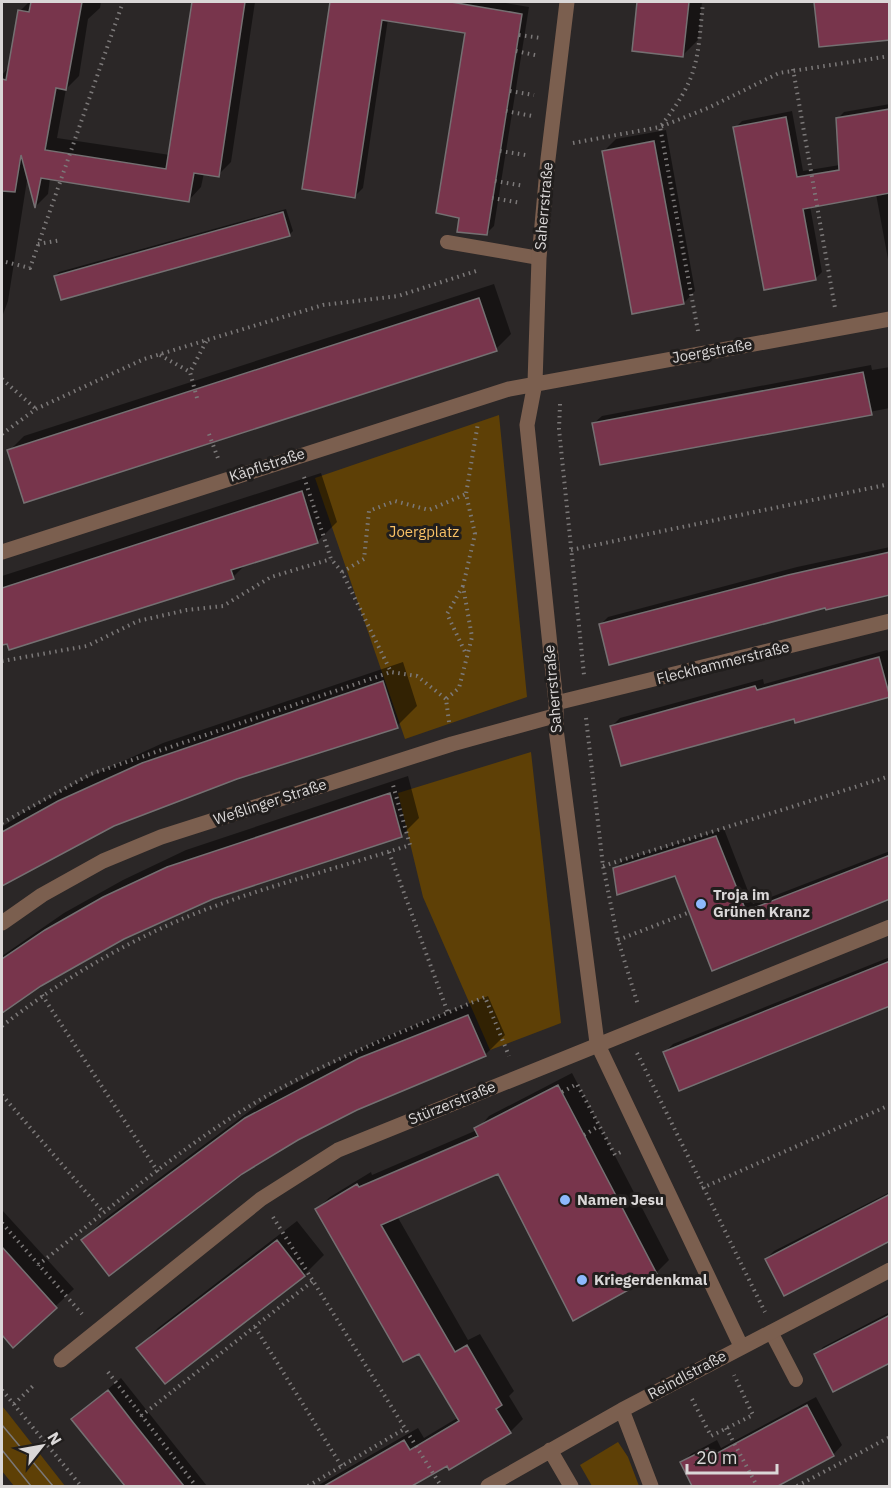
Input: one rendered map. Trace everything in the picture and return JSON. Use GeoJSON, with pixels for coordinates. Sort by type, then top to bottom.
{"type":"FeatureCollection","features":[{"type":"Feature","properties":{"kind":"street","name":"Saherrstraße"},"geometry":{"type":"LineString","coordinates":[[567,2],[549,147],[539,258],[535,384],[527,425],[555,710],[597,1043],[741,1346]]}},
{"type":"Feature","properties":{"kind":"street","name":"Joergstraße"},"geometry":{"type":"LineString","coordinates":[[535,384],[890,319]]}},
{"type":"Feature","properties":{"kind":"street","name":"Käpflstraße"},"geometry":{"type":"LineString","coordinates":[[2,552],[270,464],[509,389],[535,384]]}},
{"type":"Feature","properties":{"kind":"street","name":"Fleckhammerstraße"},"geometry":{"type":"LineString","coordinates":[[555,710],[583,697],[890,621]]}},
{"type":"Feature","properties":{"kind":"street","name":"Weßlinger Straße"},"geometry":{"type":"LineString","coordinates":[[2,923],[42,895],[103,861],[161,837],[555,710]]}},
{"type":"Feature","properties":{"kind":"street","name":"Stürzerstraße"},"geometry":{"type":"LineString","coordinates":[[61,1360],[261,1199],[338,1150],[644,1024],[890,927]]}},
{"type":"Feature","properties":{"kind":"street","name":"Reindlstraße"},"geometry":{"type":"LineString","coordinates":[[488,1486],[741,1346],[890,1270]]}},
{"type":"Feature","properties":{"kind":"street"},"geometry":{"type":"LineString","coordinates":[[622,1410],[651,1486]]}},
{"type":"Feature","properties":{"kind":"street"},"geometry":{"type":"LineString","coordinates":[[550,1450],[571,1486]]}},
{"type":"Feature","properties":{"kind":"lane"},"geometry":{"type":"LineString","coordinates":[[447,242],[539,258]]}},
{"type":"Feature","properties":{"kind":"lane"},"geometry":{"type":"LineString","coordinates":[[771,1332],[796,1380]]}},
{"type":"Feature","properties":{"kind":"path"},"geometry":{"type":"LineString","coordinates":[[6,262],[30,268],[123,2]]}},
{"type":"Feature","properties":{"kind":"path"},"geometry":{"type":"LineString","coordinates":[[702,352],[660,128],[681,100],[695,73],[703,2]]}},
{"type":"Feature","properties":{"kind":"path"},"geometry":{"type":"LineString","coordinates":[[519,35],[535,37]]}},
{"type":"Feature","properties":{"kind":"path"},"geometry":{"type":"LineString","coordinates":[[516,51],[536,56]]}},
{"type":"Feature","properties":{"kind":"path"},"geometry":{"type":"LineString","coordinates":[[549,147],[660,128],[708,108],[779,73],[793,69],[890,56]]}},
{"type":"Feature","properties":{"kind":"path"},"geometry":{"type":"LineString","coordinates":[[793,69],[839,327]]}},
{"type":"Feature","properties":{"kind":"path"},"geometry":{"type":"LineString","coordinates":[[510,91],[532,95]]}},
{"type":"Feature","properties":{"kind":"path"},"geometry":{"type":"LineString","coordinates":[[506,111],[530,115]]}},
{"type":"Feature","properties":{"kind":"path"},"geometry":{"type":"LineString","coordinates":[[500,151],[526,155]]}},
{"type":"Feature","properties":{"kind":"path"},"geometry":{"type":"LineString","coordinates":[[495,181],[522,186]]}},
{"type":"Feature","properties":{"kind":"path"},"geometry":{"type":"LineString","coordinates":[[492,198],[520,202]]}},
{"type":"Feature","properties":{"kind":"path"},"geometry":{"type":"LineString","coordinates":[[38,244],[61,240]]}},
{"type":"Feature","properties":{"kind":"path"},"geometry":{"type":"LineString","coordinates":[[2,434],[36,409],[144,359],[323,305],[398,296],[472,271],[482,272]]}},
{"type":"Feature","properties":{"kind":"path"},"geometry":{"type":"LineString","coordinates":[[197,398],[190,372],[207,340]]}},
{"type":"Feature","properties":{"kind":"path"},"geometry":{"type":"LineString","coordinates":[[160,355],[190,372]]}},
{"type":"Feature","properties":{"kind":"path"},"geometry":{"type":"LineString","coordinates":[[2,379],[36,409]]}},
{"type":"Feature","properties":{"kind":"path"},"geometry":{"type":"LineString","coordinates":[[561,404],[559,429],[585,682],[583,697],[603,866],[618,940],[644,1024],[636,1053],[766,1314]]}},
{"type":"Feature","properties":{"kind":"path"},"geometry":{"type":"LineString","coordinates":[[466,654],[447,614],[463,586],[475,534],[466,494],[478,423]]}},
{"type":"Feature","properties":{"kind":"path"},"geometry":{"type":"LineString","coordinates":[[304,477],[331,559],[342,572],[391,672]]}},
{"type":"Feature","properties":{"kind":"path"},"geometry":{"type":"LineString","coordinates":[[571,550],[890,484]]}},
{"type":"Feature","properties":{"kind":"path"},"geometry":{"type":"LineString","coordinates":[[342,572],[364,559],[369,511],[394,501],[429,510],[466,494]]}},
{"type":"Feature","properties":{"kind":"path"},"geometry":{"type":"LineString","coordinates":[[2,661],[87,646],[138,621],[187,610],[223,606],[271,577],[331,559]]}},
{"type":"Feature","properties":{"kind":"path"},"geometry":{"type":"LineString","coordinates":[[446,699],[459,688],[472,637],[463,586]]}},
{"type":"Feature","properties":{"kind":"path"},"geometry":{"type":"LineString","coordinates":[[2,823],[91,774],[391,672],[417,676],[446,699],[452,744]]}},
{"type":"Feature","properties":{"kind":"path"},"geometry":{"type":"LineString","coordinates":[[603,866],[890,776]]}},
{"type":"Feature","properties":{"kind":"path"},"geometry":{"type":"LineString","coordinates":[[2,1026],[42,995],[148,934],[215,906],[410,845],[392,778]]}},
{"type":"Feature","properties":{"kind":"path"},"geometry":{"type":"LineString","coordinates":[[389,852],[448,1013]]}},
{"type":"Feature","properties":{"kind":"path"},"geometry":{"type":"LineString","coordinates":[[618,940],[690,912]]}},
{"type":"Feature","properties":{"kind":"path"},"geometry":{"type":"LineString","coordinates":[[42,995],[158,1172]]}},
{"type":"Feature","properties":{"kind":"path"},"geometry":{"type":"LineString","coordinates":[[38,1265],[158,1172],[242,1112],[281,1088],[485,997],[512,1064]]}},
{"type":"Feature","properties":{"kind":"path"},"geometry":{"type":"LineString","coordinates":[[562,1092],[577,1084],[615,1155],[628,1149]]}},
{"type":"Feature","properties":{"kind":"path"},"geometry":{"type":"LineString","coordinates":[[2,1095],[104,1213]]}},
{"type":"Feature","properties":{"kind":"path"},"geometry":{"type":"LineString","coordinates":[[702,1188],[890,1105]]}},
{"type":"Feature","properties":{"kind":"path"},"geometry":{"type":"LineString","coordinates":[[584,1135],[599,1126]]}},
{"type":"Feature","properties":{"kind":"path"},"geometry":{"type":"LineString","coordinates":[[261,1199],[314,1280],[441,1486]]}},
{"type":"Feature","properties":{"kind":"path"},"geometry":{"type":"LineString","coordinates":[[2,1223],[82,1314]]}},
{"type":"Feature","properties":{"kind":"path"},"geometry":{"type":"LineString","coordinates":[[141,1416],[314,1280]]}},
{"type":"Feature","properties":{"kind":"path"},"geometry":{"type":"LineString","coordinates":[[255,1327],[342,1467]]}},
{"type":"Feature","properties":{"kind":"path"},"geometry":{"type":"LineString","coordinates":[[682,1378],[711,1436],[753,1415],[724,1356]]}},
{"type":"Feature","properties":{"kind":"path"},"geometry":{"type":"LineString","coordinates":[[108,1372],[196,1486]]}},
{"type":"Feature","properties":{"kind":"path"},"geometry":{"type":"LineString","coordinates":[[14,1404],[35,1384]]}},
{"type":"Feature","properties":{"kind":"path"},"geometry":{"type":"LineString","coordinates":[[2,1390],[81,1486]]}},
{"type":"Feature","properties":{"kind":"path"},"geometry":{"type":"LineString","coordinates":[[308,1486],[406,1428]]}},
{"type":"Feature","properties":{"kind":"path"},"geometry":{"type":"LineString","coordinates":[[726,1428],[757,1486]]}},
{"type":"Feature","properties":{"kind":"path"},"geometry":{"type":"LineString","coordinates":[[797,1486],[890,1437]]}},
{"type":"Feature","properties":{"kind":"green space","name":"Joergplatz"},"geometry":{"type":"Polygon","coordinates":[[[499,415],[527,697],[405,739],[315,478],[499,415]]]}},
{"type":"Feature","properties":{"kind":"green space"},"geometry":{"type":"Polygon","coordinates":[[[531,752],[561,1023],[490,1050],[423,897],[398,793],[531,752]]]}},
{"type":"Feature","properties":{"kind":"green space"},"geometry":{"type":"Polygon","coordinates":[[[2,1406],[65,1486],[14,1486],[2,1471],[2,1406]]]}},
{"type":"Feature","properties":{"kind":"green space"},"geometry":{"type":"Polygon","coordinates":[[[618,1442],[628,1457],[639,1486],[592,1486],[580,1465],[618,1442]]]}},
{"type":"Feature","properties":{"kind":"building"},"geometry":{"type":"Polygon","coordinates":[[[31,2],[82,2],[66,90],[56,88],[45,150],[166,169],[192,2],[245,2],[219,177],[194,173],[189,202],[41,178],[35,208],[21,155],[15,192],[2,191],[2,79],[6,80],[18,10],[29,12],[31,2]]]}},
{"type":"Feature","properties":{"kind":"building"},"geometry":{"type":"Polygon","coordinates":[[[330,2],[451,2],[522,14],[487,235],[457,232],[459,218],[436,213],[465,33],[382,20],[355,198],[302,189],[330,2]]]}},
{"type":"Feature","properties":{"kind":"building"},"geometry":{"type":"Polygon","coordinates":[[[637,2],[689,2],[683,57],[632,51],[637,2]]]}},
{"type":"Feature","properties":{"kind":"building"},"geometry":{"type":"Polygon","coordinates":[[[814,2],[890,2],[890,40],[819,47],[814,2]]]}},
{"type":"Feature","properties":{"kind":"building"},"geometry":{"type":"Polygon","coordinates":[[[890,109],[890,193],[803,209],[816,280],[764,290],[733,127],[786,117],[797,177],[839,170],[836,118],[890,109]]]}},
{"type":"Feature","properties":{"kind":"building"},"geometry":{"type":"Polygon","coordinates":[[[654,141],[684,304],[632,314],[602,151],[654,141]]]}},
{"type":"Feature","properties":{"kind":"building"},"geometry":{"type":"Polygon","coordinates":[[[283,212],[290,236],[61,300],[54,276],[283,212]]]}},
{"type":"Feature","properties":{"kind":"building"},"geometry":{"type":"Polygon","coordinates":[[[479,298],[497,351],[24,503],[7,450],[479,298]]]}},
{"type":"Feature","properties":{"kind":"building"},"geometry":{"type":"Polygon","coordinates":[[[863,372],[872,415],[600,465],[592,423],[863,372]]]}},
{"type":"Feature","properties":{"kind":"building"},"geometry":{"type":"Polygon","coordinates":[[[302,491],[318,543],[231,570],[234,579],[9,650],[7,644],[2,645],[2,588],[302,491]]]}},
{"type":"Feature","properties":{"kind":"building"},"geometry":{"type":"Polygon","coordinates":[[[890,552],[890,595],[826,610],[825,608],[609,665],[599,624],[788,575],[890,552]]]}},
{"type":"Feature","properties":{"kind":"building"},"geometry":{"type":"Polygon","coordinates":[[[879,657],[890,697],[795,723],[794,719],[621,766],[610,726],[755,686],[757,690],[879,657]]]}},
{"type":"Feature","properties":{"kind":"building"},"geometry":{"type":"Polygon","coordinates":[[[383,681],[398,728],[237,779],[114,826],[2,886],[2,832],[58,801],[142,763],[383,681]]]}},
{"type":"Feature","properties":{"kind":"building"},"geometry":{"type":"Polygon","coordinates":[[[390,793],[402,837],[213,899],[124,939],[41,986],[2,1013],[2,959],[45,930],[103,897],[167,867],[390,793]]]}},
{"type":"Feature","properties":{"kind":"building"},"geometry":{"type":"Polygon","coordinates":[[[716,836],[746,911],[890,855],[890,899],[712,971],[675,876],[617,895],[613,868],[716,836]]]}},
{"type":"Feature","properties":{"kind":"building"},"geometry":{"type":"Polygon","coordinates":[[[890,961],[890,1006],[679,1091],[663,1052],[890,961]]]}},
{"type":"Feature","properties":{"kind":"building"},"geometry":{"type":"Polygon","coordinates":[[[468,1015],[486,1056],[357,1110],[298,1140],[242,1174],[109,1276],[81,1240],[245,1118],[359,1058],[468,1015]]]}},
{"type":"Feature","properties":{"kind":"building"},"geometry":{"type":"Polygon","coordinates":[[[558,1085],[657,1274],[573,1321],[498,1174],[381,1225],[455,1352],[467,1345],[502,1405],[496,1409],[511,1433],[449,1470],[447,1466],[412,1486],[324,1486],[404,1440],[410,1450],[459,1421],[419,1354],[403,1362],[315,1209],[357,1184],[359,1187],[478,1136],[474,1128],[558,1085]]]}},
{"type":"Feature","properties":{"kind":"building"},"geometry":{"type":"Polygon","coordinates":[[[890,1194],[890,1241],[784,1296],[765,1259],[890,1194]]]}},
{"type":"Feature","properties":{"kind":"building"},"geometry":{"type":"Polygon","coordinates":[[[277,1240],[305,1276],[165,1384],[136,1348],[277,1240]]]}},
{"type":"Feature","properties":{"kind":"building"},"geometry":{"type":"Polygon","coordinates":[[[2,1247],[57,1308],[13,1348],[2,1335],[2,1247]]]}},
{"type":"Feature","properties":{"kind":"building"},"geometry":{"type":"Polygon","coordinates":[[[890,1315],[890,1363],[833,1392],[814,1354],[890,1315]]]}},
{"type":"Feature","properties":{"kind":"building"},"geometry":{"type":"Polygon","coordinates":[[[108,1390],[184,1486],[125,1486],[71,1419],[108,1390]]]}},
{"type":"Feature","properties":{"kind":"building"},"geometry":{"type":"Polygon","coordinates":[[[807,1405],[834,1456],[778,1486],[692,1486],[680,1462],[708,1448],[712,1456],[807,1405]]]}},
{"type":"Feature","properties":{"kind":"tram line"},"geometry":{"type":"LineString","coordinates":[[2,1425],[53,1486]]}},
{"type":"Feature","properties":{"kind":"tram line"},"geometry":{"type":"LineString","coordinates":[[2,1450],[31,1486]]}},
{"type":"Feature","properties":{"kind":"place","name":"Troja im Grünen Kranz"},"geometry":{"type":"Point","coordinates":[701,904]}},
{"type":"Feature","properties":{"kind":"place","name":"Namen Jesu"},"geometry":{"type":"Point","coordinates":[565,1200]}},
{"type":"Feature","properties":{"kind":"place","name":"Kriegerdenkmal"},"geometry":{"type":"Point","coordinates":[582,1280]}}]}
